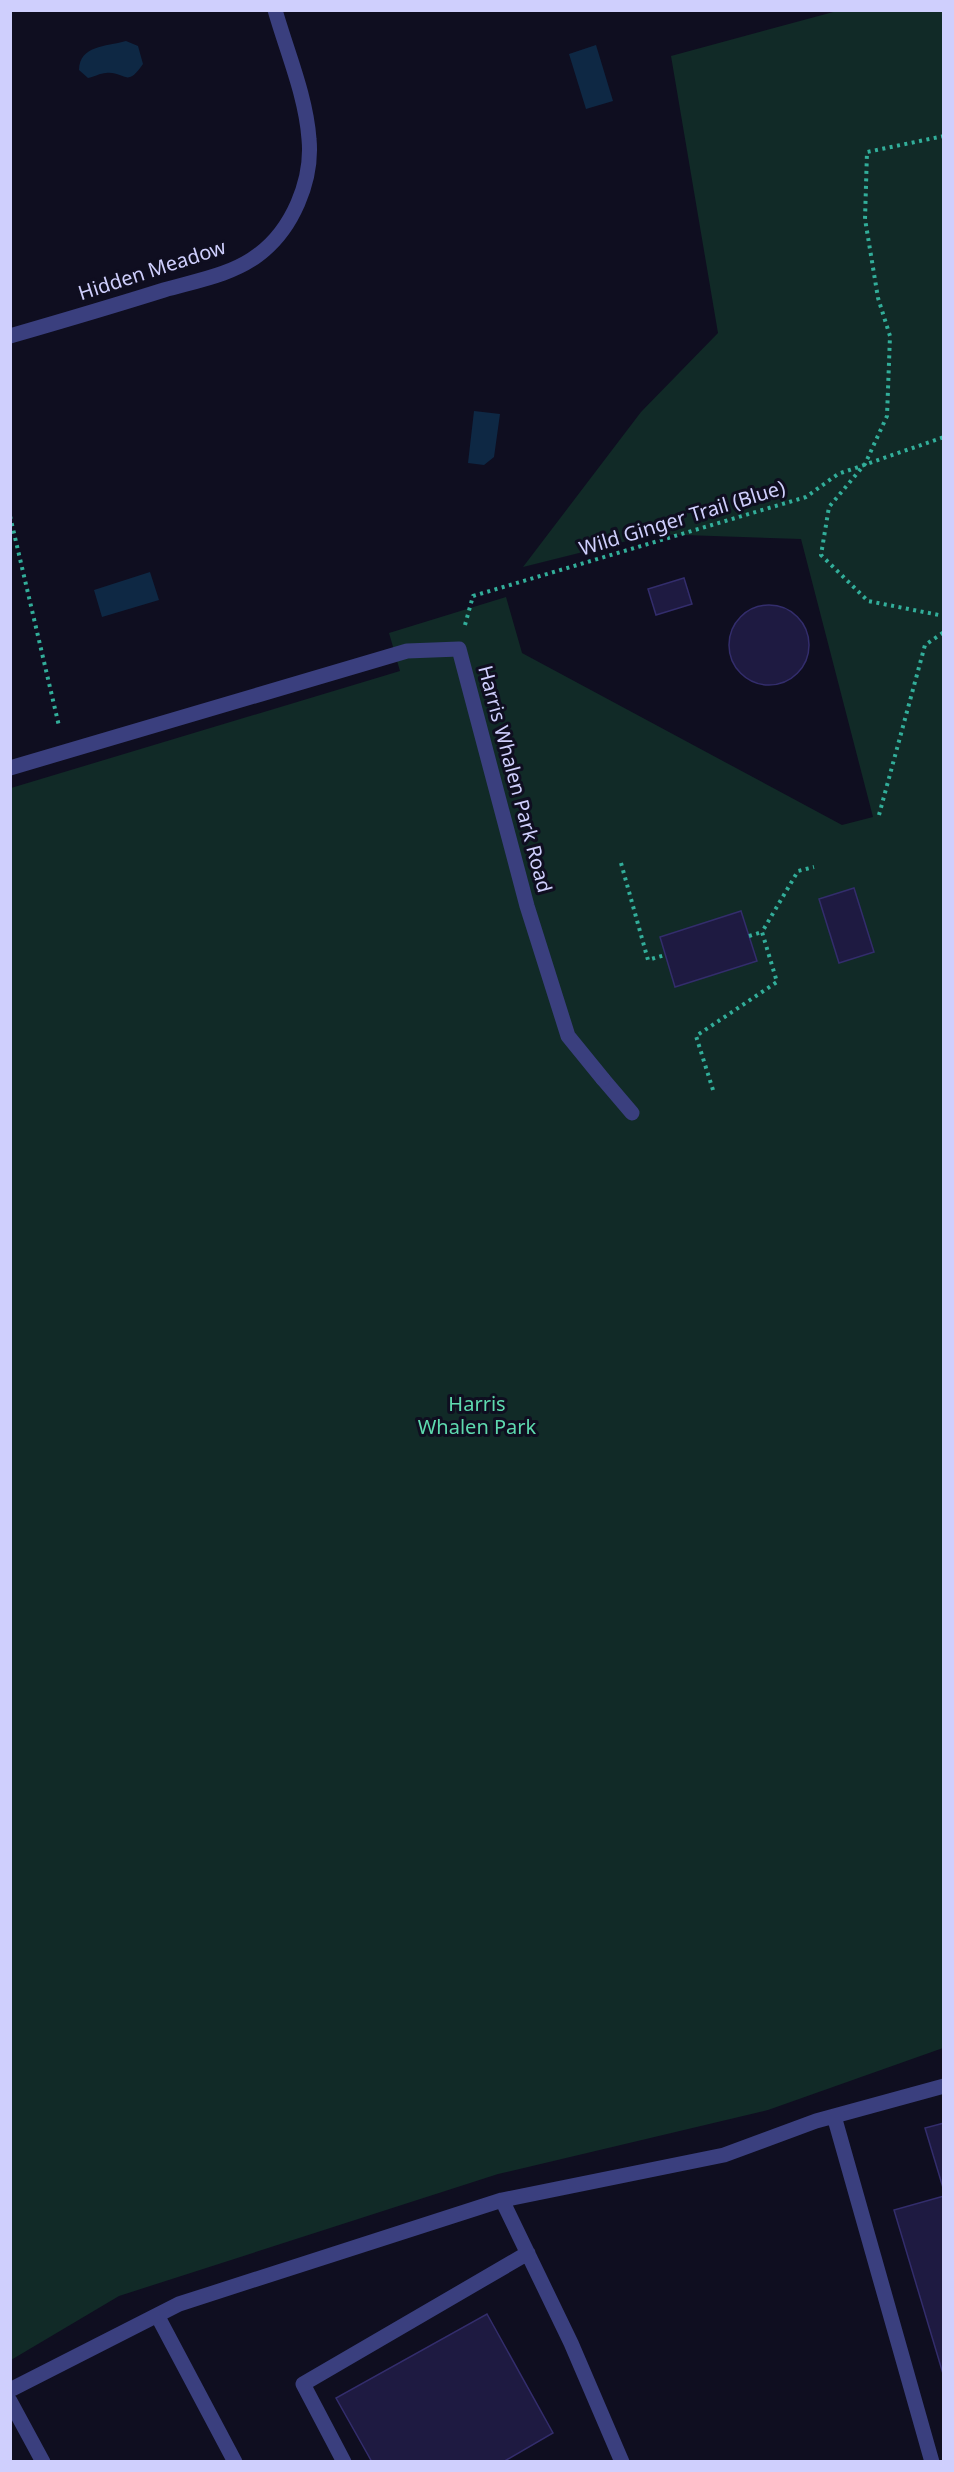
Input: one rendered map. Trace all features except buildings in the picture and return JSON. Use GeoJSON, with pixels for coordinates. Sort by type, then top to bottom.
{"type":"FeatureCollection","features":[{"type":"Feature","properties":{"kind":"street","name":"Hidden Meadow"},"geometry":{"type":"LineString","coordinates":[[10,336],[224,273],[258,256],[278,235],[297,208],[307,175],[309,139],[301,98],[275,10]]}},
{"type":"Feature","properties":{"kind":"street","name":"Harris Whalen Park Road"},"geometry":{"type":"LineString","coordinates":[[10,768],[407,651],[459,649],[527,906],[568,1036],[632,1113]]}},
{"type":"Feature","properties":{"kind":"street"},"geometry":{"type":"LineString","coordinates":[[10,2390],[178,2304],[502,2200],[724,2155],[834,2116],[944,2086]]}},
{"type":"Feature","properties":{"kind":"street"},"geometry":{"type":"LineString","coordinates":[[834,2116],[932,2462]]}},
{"type":"Feature","properties":{"kind":"street"},"geometry":{"type":"LineString","coordinates":[[502,2200],[571,2343],[622,2462]]}},
{"type":"Feature","properties":{"kind":"street"},"geometry":{"type":"LineString","coordinates":[[344,2462],[303,2384],[528,2253]]}},
{"type":"Feature","properties":{"kind":"street"},"geometry":{"type":"LineString","coordinates":[[157,2314],[235,2462]]}},
{"type":"Feature","properties":{"kind":"street"},"geometry":{"type":"LineString","coordinates":[[10,2401],[43,2462]]}},
{"type":"Feature","properties":{"kind":"path"},"geometry":{"type":"LineString","coordinates":[[944,136],[867,152],[865,219],[878,298],[890,336],[887,416],[865,464],[829,507],[821,555],[868,602],[944,616]]}},
{"type":"Feature","properties":{"kind":"path","name":"Wild Ginger Trail (Blue)"},"geometry":{"type":"LineString","coordinates":[[459,649],[473,596],[806,497],[838,474],[944,437]]}},
{"type":"Feature","properties":{"kind":"path"},"geometry":{"type":"LineString","coordinates":[[10,516],[65,751]]}},
{"type":"Feature","properties":{"kind":"path"},"geometry":{"type":"LineString","coordinates":[[879,815],[926,645],[944,632]]}},
{"type":"Feature","properties":{"kind":"path"},"geometry":{"type":"LineString","coordinates":[[621,863],[648,960],[665,955]]}},
{"type":"Feature","properties":{"kind":"path"},"geometry":{"type":"LineString","coordinates":[[749,936],[762,932],[798,871],[814,867]]}},
{"type":"Feature","properties":{"kind":"path"},"geometry":{"type":"LineString","coordinates":[[713,1090],[696,1036],[777,982],[762,932]]}},
{"type":"Feature","properties":{"kind":"green space","name":"Harris Whalen Park"},"geometry":{"type":"Polygon","coordinates":[[[837,11],[943,11],[943,2048],[768,2110],[498,2174],[119,2296],[11,2360],[11,788],[400,671],[389,633],[506,597],[522,653],[842,825],[873,817],[801,539],[655,534],[523,567],[641,412],[718,333],[671,56],[837,11]]]}},
{"type":"Feature","properties":{"kind":"water"},"geometry":{"type":"Polygon","coordinates":[[[126,41],[138,46],[143,64],[133,76],[125,77],[106,73],[88,78],[79,70],[80,62],[89,51],[126,41]]]}},
{"type":"Feature","properties":{"kind":"water"},"geometry":{"type":"Polygon","coordinates":[[[596,45],[613,101],[586,109],[569,54],[596,45]]]}},
{"type":"Feature","properties":{"kind":"water"},"geometry":{"type":"Polygon","coordinates":[[[474,411],[500,414],[494,457],[484,465],[468,463],[474,411]]]}},
{"type":"Feature","properties":{"kind":"water"},"geometry":{"type":"Polygon","coordinates":[[[150,572],[159,600],[102,617],[94,590],[150,572]]]}}]}
